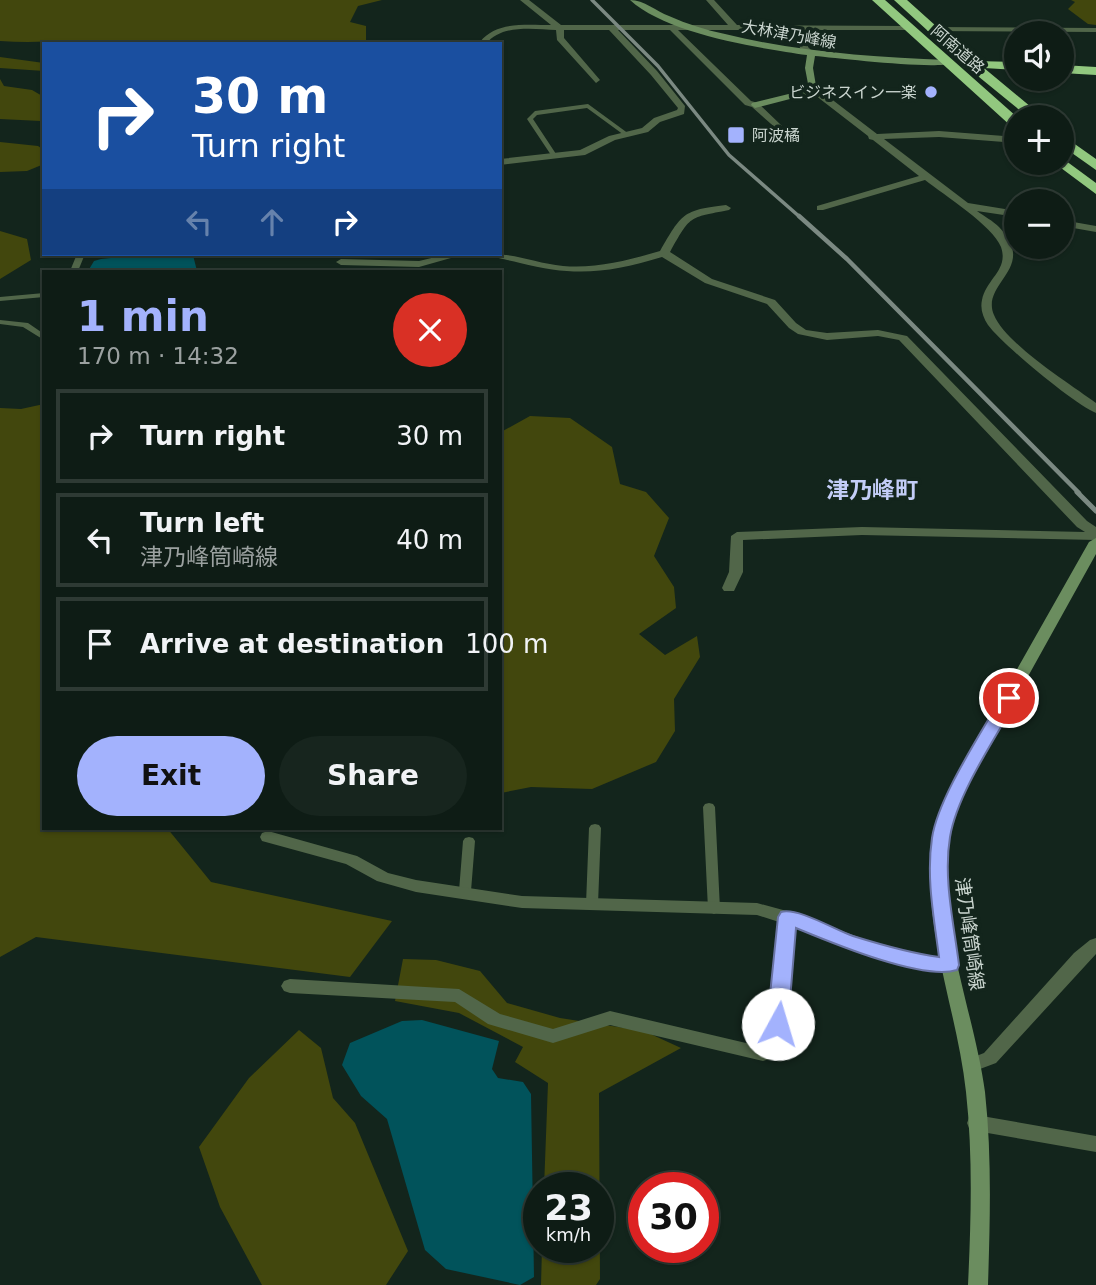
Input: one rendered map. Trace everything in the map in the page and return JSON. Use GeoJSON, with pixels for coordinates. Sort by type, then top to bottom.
{"type":"FeatureCollection","features":[{"type":"Feature","properties":{"kind":"highway","name":"阿南道路"},"geometry":{"type":"LineString","coordinates":[[878,0],[1004,112]]}},
{"type":"Feature","properties":{"kind":"highway","name":"阿南道路"},"geometry":{"type":"LineString","coordinates":[[900,0],[930,29],[1021,105]]}},
{"type":"Feature","properties":{"kind":"highway"},"geometry":{"type":"LineString","coordinates":[[947,62],[1004,65]]}},
{"type":"Feature","properties":{"kind":"highway"},"geometry":{"type":"LineString","coordinates":[[1074,70],[1096,71]]}},
{"type":"Feature","properties":{"kind":"highway"},"geometry":{"type":"LineString","coordinates":[[1074,149],[1096,166]]}},
{"type":"Feature","properties":{"kind":"highway"},"geometry":{"type":"LineString","coordinates":[[1074,172],[1096,190]]}},
{"type":"Feature","properties":{"kind":"main road","name":"大林津乃峰線"},"geometry":{"type":"LineString","coordinates":[[634,0],[659,15],[696,29],[759,45],[858,60],[947,62]]}},
{"type":"Feature","properties":{"kind":"main road"},"geometry":{"type":"LineString","coordinates":[[755,105],[814,90],[809,68],[811,54]]}},
{"type":"Feature","properties":{"kind":"main road","name":"津乃峰筒崎線"},"geometry":{"type":"LineString","coordinates":[[978,1285],[982,1188],[972,1065],[950,965],[939,886],[941,836],[959,787],[1096,542]]}},
{"type":"Feature","properties":{"kind":"street"},"geometry":{"type":"LineString","coordinates":[[524,0],[560,28]]}},
{"type":"Feature","properties":{"kind":"street"},"geometry":{"type":"LineString","coordinates":[[710,0],[735,28]]}},
{"type":"Feature","properties":{"kind":"street"},"geometry":{"type":"LineString","coordinates":[[560,28],[560,38],[596,80]]}},
{"type":"Feature","properties":{"kind":"street"},"geometry":{"type":"LineString","coordinates":[[502,162],[555,157],[592,150],[603,142],[645,130],[657,120],[681,112],[682,108],[654,73],[612,28]]}},
{"type":"Feature","properties":{"kind":"street"},"geometry":{"type":"LineString","coordinates":[[484,42],[489,35],[507,29],[907,28]]}},
{"type":"Feature","properties":{"kind":"street"},"geometry":{"type":"LineString","coordinates":[[673,29],[748,103],[755,105],[779,128]]}},
{"type":"Feature","properties":{"kind":"street"},"geometry":{"type":"LineString","coordinates":[[799,29],[804,48],[811,54]]}},
{"type":"Feature","properties":{"kind":"street"},"geometry":{"type":"LineString","coordinates":[[930,29],[1096,30]]}},
{"type":"Feature","properties":{"kind":"street"},"geometry":{"type":"LineString","coordinates":[[814,90],[996,230],[1007,245],[1010,256],[990,293],[986,311],[994,326],[1018,349],[1096,409]]}},
{"type":"Feature","properties":{"kind":"street"},"geometry":{"type":"LineString","coordinates":[[872,137],[948,134],[1004,139]]}},
{"type":"Feature","properties":{"kind":"street"},"geometry":{"type":"LineString","coordinates":[[820,208],[925,177]]}},
{"type":"Feature","properties":{"kind":"street"},"geometry":{"type":"LineString","coordinates":[[964,206],[1004,212]]}},
{"type":"Feature","properties":{"kind":"street"},"geometry":{"type":"LineString","coordinates":[[502,256],[575,269],[636,262],[664,253],[685,217],[693,211],[726,208]]}},
{"type":"Feature","properties":{"kind":"street"},"geometry":{"type":"LineString","coordinates":[[1074,225],[1096,229]]}},
{"type":"Feature","properties":{"kind":"street"},"geometry":{"type":"LineString","coordinates":[[664,253],[683,268],[725,288],[758,295],[776,305],[792,326],[802,332],[822,336],[891,333],[903,338],[1096,535]]}},
{"type":"Feature","properties":{"kind":"street"},"geometry":{"type":"LineString","coordinates":[[340,262],[419,264],[452,256]]}},
{"type":"Feature","properties":{"kind":"street"},"geometry":{"type":"LineString","coordinates":[[729,588],[736,572],[737,536],[887,531],[1096,535]]}},
{"type":"Feature","properties":{"kind":"street"},"geometry":{"type":"LineString","coordinates":[[268,836],[351,860],[383,877],[416,886],[465,891],[522,902],[757,909],[788,917],[843,940],[913,961],[950,965]]}},
{"type":"Feature","properties":{"kind":"street"},"geometry":{"type":"LineString","coordinates":[[290,986],[459,996],[494,1019],[553,1036],[610,1018],[763,1054],[775,1051],[788,917]]}},
{"type":"Feature","properties":{"kind":"street"},"geometry":{"type":"LineString","coordinates":[[972,1065],[989,1058],[1096,944]]}},
{"type":"Feature","properties":{"kind":"street"},"geometry":{"type":"LineString","coordinates":[[976,1123],[1096,1144]]}},
{"type":"Feature","properties":{"kind":"lane"},"geometry":{"type":"LineString","coordinates":[[555,157],[530,119],[535,113],[588,106],[626,134]]}},
{"type":"Feature","properties":{"kind":"lane"},"geometry":{"type":"LineString","coordinates":[[0,299],[42,295]]}},
{"type":"Feature","properties":{"kind":"lane"},"geometry":{"type":"LineString","coordinates":[[0,322],[25,326],[42,337]]}},
{"type":"Feature","properties":{"kind":"lane"},"geometry":{"type":"LineString","coordinates":[[709,807],[715,908]]}},
{"type":"Feature","properties":{"kind":"lane"},"geometry":{"type":"LineString","coordinates":[[592,904],[595,828]]}},
{"type":"Feature","properties":{"kind":"lane"},"geometry":{"type":"LineString","coordinates":[[465,891],[469,841]]}},
{"type":"Feature","properties":{"kind":"green space"},"geometry":{"type":"Polygon","coordinates":[[[0,0],[382,0],[358,6],[350,22],[366,26],[366,42],[0,41],[0,0]]]}},
{"type":"Feature","properties":{"kind":"green space"},"geometry":{"type":"Polygon","coordinates":[[[1071,0],[1096,0],[1096,25],[1088,24],[1068,9],[1075,2],[1071,0]]]}},
{"type":"Feature","properties":{"kind":"green space"},"geometry":{"type":"Polygon","coordinates":[[[0,57],[42,63],[42,71],[0,68],[0,57]]]}},
{"type":"Feature","properties":{"kind":"green space"},"geometry":{"type":"Polygon","coordinates":[[[0,79],[4,86],[32,90],[42,96],[41,121],[0,119],[0,79]]]}},
{"type":"Feature","properties":{"kind":"green space"},"geometry":{"type":"Polygon","coordinates":[[[0,142],[42,149],[42,165],[27,171],[0,172],[0,142]]]}},
{"type":"Feature","properties":{"kind":"green space"},"geometry":{"type":"Polygon","coordinates":[[[0,231],[27,239],[31,260],[0,279],[0,231]]]}},
{"type":"Feature","properties":{"kind":"green space"},"geometry":{"type":"Polygon","coordinates":[[[42,404],[42,830],[169,830],[211,882],[392,921],[350,977],[36,937],[0,957],[0,408],[21,409],[42,404]]]}},
{"type":"Feature","properties":{"kind":"green space"},"geometry":{"type":"Polygon","coordinates":[[[530,416],[570,418],[612,447],[620,484],[646,492],[669,518],[654,556],[674,587],[676,608],[639,634],[665,655],[697,636],[700,657],[674,699],[675,731],[656,762],[592,789],[531,787],[502,793],[502,431],[530,416]]]}},
{"type":"Feature","properties":{"kind":"green space"},"geometry":{"type":"Polygon","coordinates":[[[403,959],[436,960],[480,971],[507,1003],[560,1018],[644,1031],[681,1048],[599,1093],[599,1172],[545,1172],[548,1083],[515,1062],[523,1047],[459,1013],[395,1001],[403,959]]]}},
{"type":"Feature","properties":{"kind":"green space"},"geometry":{"type":"Polygon","coordinates":[[[299,1030],[321,1048],[333,1098],[355,1123],[408,1251],[386,1285],[262,1285],[220,1207],[199,1147],[249,1078],[299,1030]]]}},
{"type":"Feature","properties":{"kind":"green space"},"geometry":{"type":"Polygon","coordinates":[[[542,1263],[600,1263],[600,1279],[596,1285],[541,1285],[542,1263]]]}},
{"type":"Feature","properties":{"kind":"water"},"geometry":{"type":"Polygon","coordinates":[[[193,256],[197,270],[89,270],[94,261],[193,256]]]}},
{"type":"Feature","properties":{"kind":"water"},"geometry":{"type":"Polygon","coordinates":[[[422,1020],[499,1041],[492,1069],[498,1078],[523,1082],[531,1094],[532,1172],[523,1172],[523,1263],[534,1263],[534,1277],[520,1285],[446,1269],[425,1250],[387,1119],[361,1096],[342,1065],[350,1043],[402,1021],[422,1020]]]}},
{"type":"Feature","properties":{"kind":"railway"},"geometry":{"type":"LineString","coordinates":[[592,0],[658,66],[729,155],[801,218]]}},
{"type":"Feature","properties":{"kind":"railway"},"geometry":{"type":"LineString","coordinates":[[799,216],[847,259],[1079,493]]}},
{"type":"Feature","properties":{"kind":"railway"},"geometry":{"type":"LineString","coordinates":[[1077,492],[1096,511]]}},
{"type":"Feature","properties":{"kind":"place","name":"ビジネスイン一楽"},"geometry":{"type":"Point","coordinates":[931,92]}},
{"type":"Feature","properties":{"kind":"place","name":"阿波橘"},"geometry":{"type":"Point","coordinates":[736,135]}},
{"type":"Feature","properties":{"kind":"district","name":"津乃峰町"},"geometry":{"type":"Point","coordinates":[872,490]}},
{"type":"Feature","properties":{"kind":"route"},"geometry":{"type":"LineString","coordinates":[[778,1024],[788,917],[843,940],[913,961],[950,965],[939,886],[941,836],[959,787],[1009,698]]}}]}
